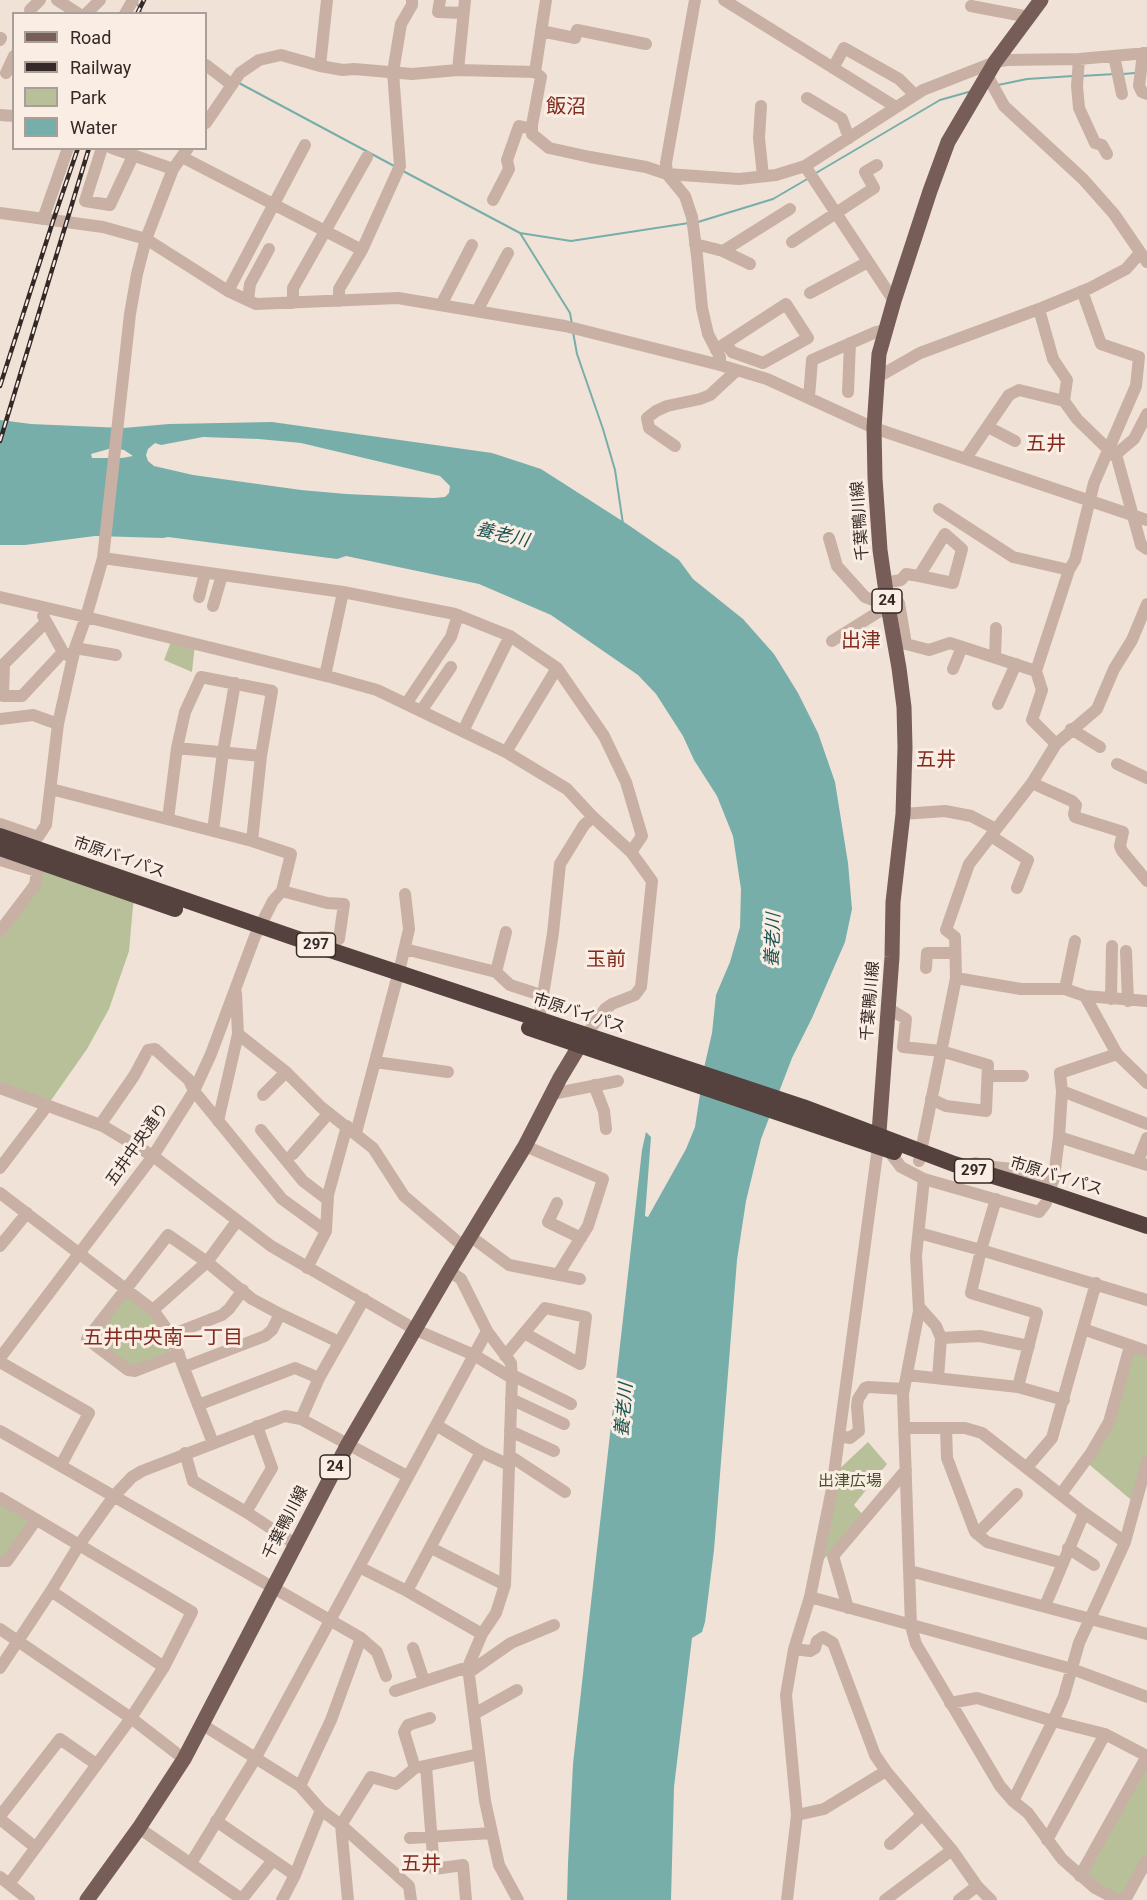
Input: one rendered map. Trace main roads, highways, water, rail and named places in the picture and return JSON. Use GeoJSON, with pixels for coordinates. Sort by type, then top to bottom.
{"type":"FeatureCollection","features":[{"type":"Feature","properties":{"kind":"highway","name":"市原バイパス"},"geometry":{"type":"LineString","coordinates":[[0,836],[257,931]]}},
{"type":"Feature","properties":{"kind":"highway","name":"市原バイパス"},"geometry":{"type":"LineString","coordinates":[[0,848],[398,977],[804,1114],[882,1144],[920,1153],[969,1179],[1049,1192],[1147,1226]]}},
{"type":"Feature","properties":{"kind":"highway","name":"市原バイパス"},"geometry":{"type":"LineString","coordinates":[[398,977],[539,1020],[583,1040]]}},
{"type":"Feature","properties":{"kind":"highway","name":"市原バイパス"},"geometry":{"type":"LineString","coordinates":[[1049,1192],[1147,1236]]}},
{"type":"Feature","properties":{"kind":"main road","name":"千葉鴨川線"},"geometry":{"type":"LineString","coordinates":[[882,1144],[893,902],[903,814],[904,708],[880,550],[874,428],[879,354],[894,301],[948,142],[991,68],[1041,0]]}},
{"type":"Feature","properties":{"kind":"main road","name":"千葉鴨川線"},"geometry":{"type":"LineString","coordinates":[[87,1900],[139,1828],[184,1759],[348,1444],[525,1146],[560,1078],[583,1040]]}},
{"type":"Feature","properties":{"kind":"water","name":"養老川"},"geometry":{"type":"Polygon","coordinates":[[[0,420],[31,424],[123,428],[169,424],[272,422],[492,453],[541,469],[679,560],[693,579],[743,619],[774,654],[798,693],[818,733],[835,782],[848,863],[852,909],[845,942],[792,1058],[761,1139],[746,1201],[737,1260],[714,1550],[705,1622],[702,1632],[692,1638],[674,1787],[671,1900],[567,1900],[568,1863],[573,1764],[642,1150],[646,1132],[651,1137],[645,1216],[648,1217],[686,1149],[695,1127],[712,1033],[716,995],[730,962],[740,927],[741,889],[733,836],[717,796],[656,694],[638,675],[551,615],[479,584],[346,556],[337,559],[168,537],[95,536],[25,545],[0,545],[0,420]],[[203,437],[161,445],[155,443],[148,449],[146,455],[148,461],[154,466],[193,475],[301,490],[434,498],[445,497],[449,493],[450,486],[440,476],[301,443],[203,437]],[[112,448],[91,454],[92,458],[133,456],[124,450],[112,448]]]}},
{"type":"Feature","properties":{"kind":"waterway"},"geometry":{"type":"LineString","coordinates":[[137,3],[141,12]]}},
{"type":"Feature","properties":{"kind":"waterway"},"geometry":{"type":"LineString","coordinates":[[1123,74],[1135,73]]}},
{"type":"Feature","properties":{"kind":"waterway"},"geometry":{"type":"LineString","coordinates":[[1081,76],[1115,74]]}},
{"type":"Feature","properties":{"kind":"waterway"},"geometry":{"type":"LineString","coordinates":[[998,85],[1027,79],[1073,76]]}},
{"type":"Feature","properties":{"kind":"waterway"},"geometry":{"type":"LineString","coordinates":[[239,83],[396,167]]}},
{"type":"Feature","properties":{"kind":"waterway"},"geometry":{"type":"LineString","coordinates":[[816,173],[940,100],[972,91]]}},
{"type":"Feature","properties":{"kind":"waterway"},"geometry":{"type":"LineString","coordinates":[[403,171],[520,233],[571,241],[689,223]]}},
{"type":"Feature","properties":{"kind":"waterway"},"geometry":{"type":"LineString","coordinates":[[698,222],[773,199],[809,178]]}},
{"type":"Feature","properties":{"kind":"waterway"},"geometry":{"type":"LineString","coordinates":[[520,233],[570,313],[572,324]]}},
{"type":"Feature","properties":{"kind":"waterway"},"geometry":{"type":"LineString","coordinates":[[573,332],[577,354],[615,470],[623,524]]}},
{"type":"Feature","properties":{"kind":"railway"},"geometry":{"type":"LineString","coordinates":[[138,12],[144,0]]}},
{"type":"Feature","properties":{"kind":"railway"},"geometry":{"type":"LineString","coordinates":[[0,386],[77,150]]}},
{"type":"Feature","properties":{"kind":"railway"},"geometry":{"type":"LineString","coordinates":[[0,441],[88,150]]}},
{"type":"Feature","properties":{"kind":"district","name":"飯沼"},"geometry":{"type":"Point","coordinates":[566,108]}},
{"type":"Feature","properties":{"kind":"district","name":"五井"},"geometry":{"type":"Point","coordinates":[1046,445]}},
{"type":"Feature","properties":{"kind":"district","name":"出津"},"geometry":{"type":"Point","coordinates":[861,642]}},
{"type":"Feature","properties":{"kind":"district","name":"五井"},"geometry":{"type":"Point","coordinates":[936,761]}},
{"type":"Feature","properties":{"kind":"district","name":"玉前"},"geometry":{"type":"Point","coordinates":[606,961]}},
{"type":"Feature","properties":{"kind":"district","name":"五井中央南一丁目"},"geometry":{"type":"Point","coordinates":[163,1339]}},
{"type":"Feature","properties":{"kind":"district","name":"五井"},"geometry":{"type":"Point","coordinates":[421,1865]}},
{"type":"Feature","properties":{"kind":"park label","name":"出津広場"},"geometry":{"type":"Point","coordinates":[850,1482]}}]}
